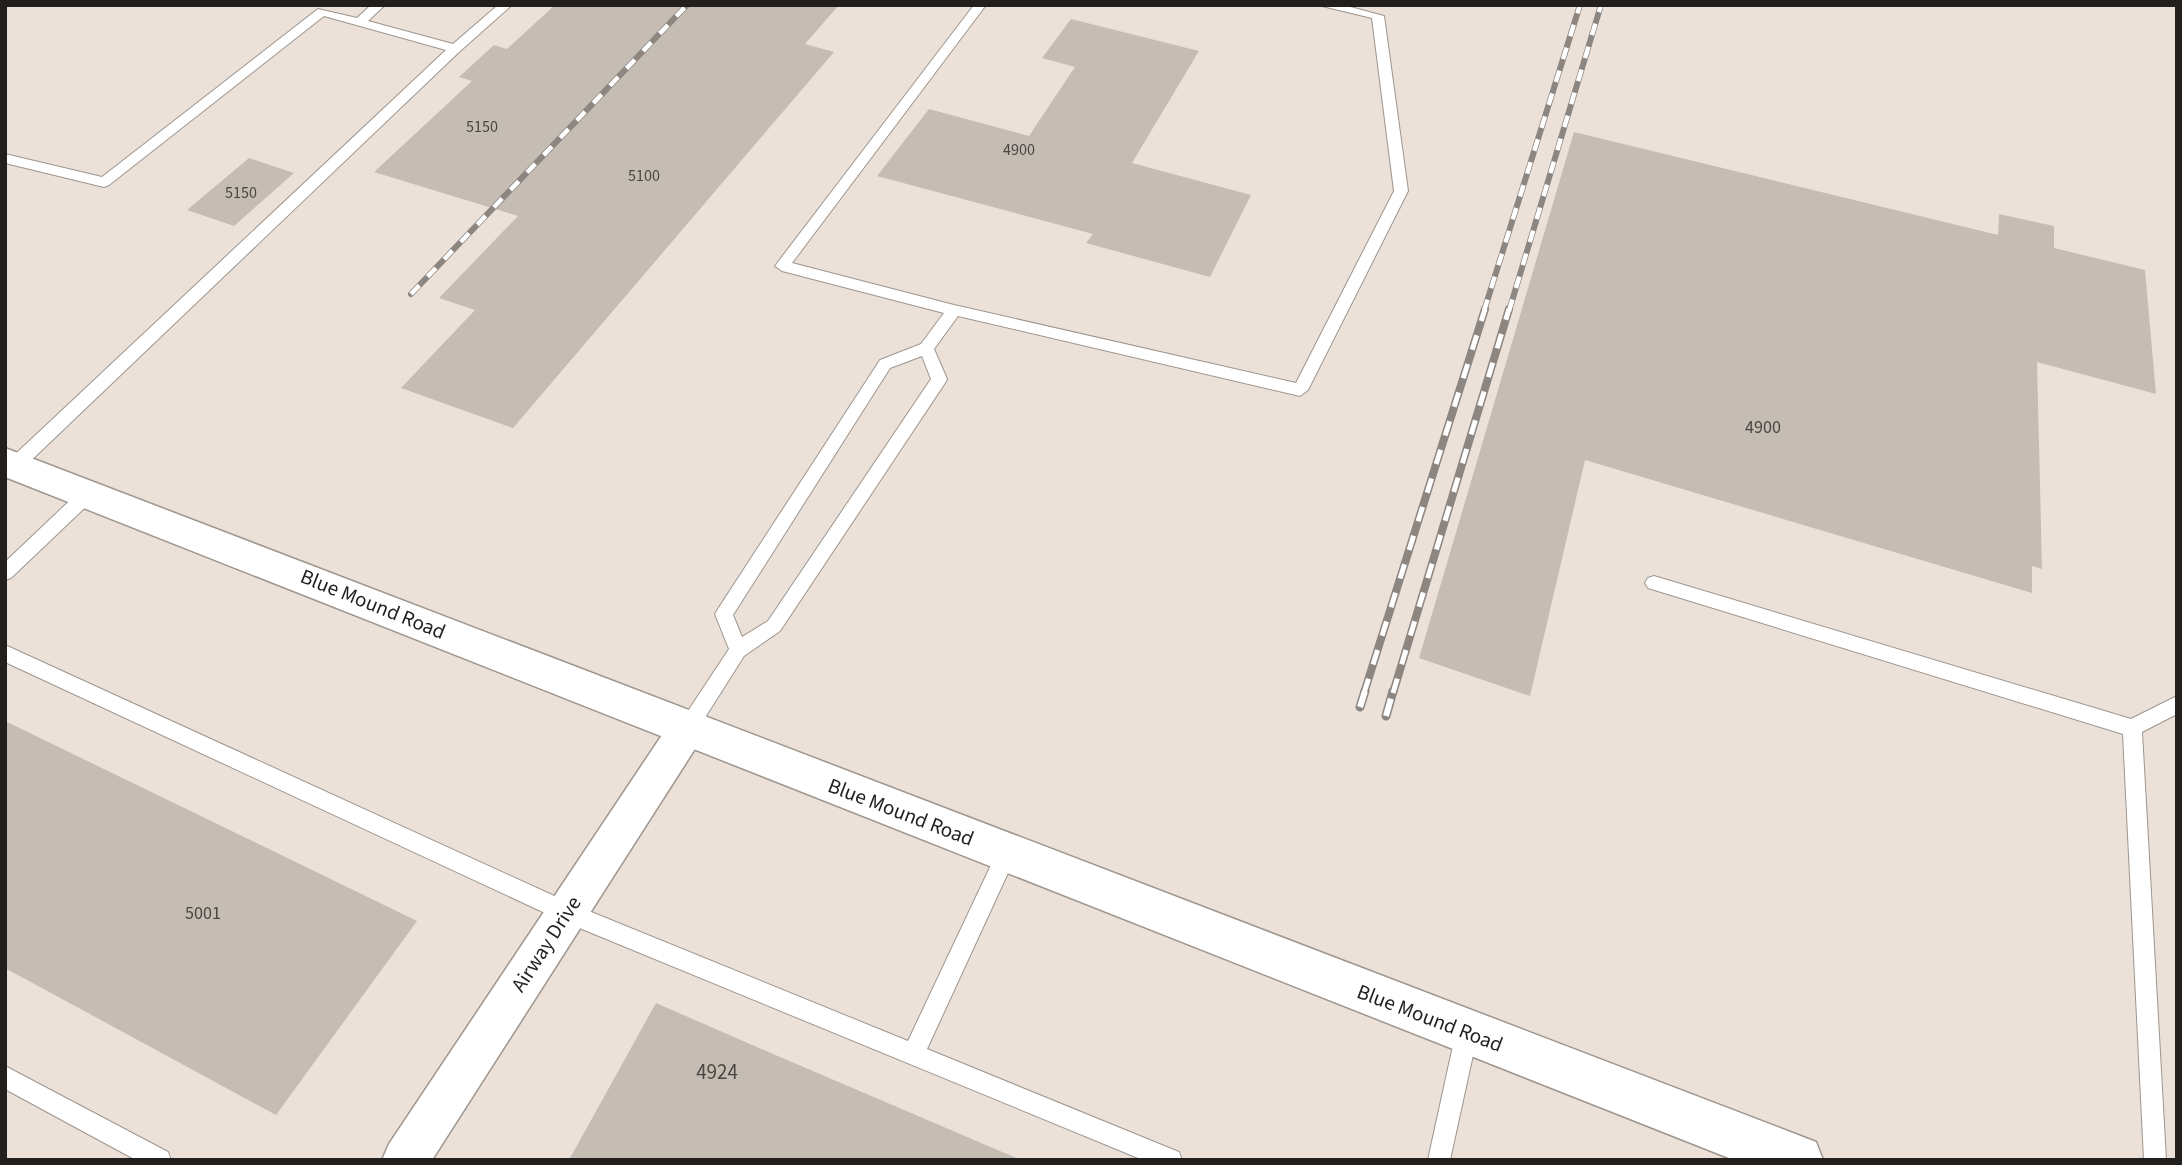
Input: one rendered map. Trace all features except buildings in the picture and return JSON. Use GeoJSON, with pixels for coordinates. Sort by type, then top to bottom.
{"type":"FeatureCollection","features":[{"type":"Feature","properties":{"kind":"main road","name":"Blue Mound Road"},"geometry":{"type":"LineString","coordinates":[[9,464],[334,588],[687,729],[1798,1160]]}},
{"type":"Feature","properties":{"kind":"street","name":"Airway Drive"},"geometry":{"type":"LineString","coordinates":[[405,1160],[687,729]]}},
{"type":"Feature","properties":{"kind":"lane"},"geometry":{"type":"LineString","coordinates":[[359,22],[379,5]]}},
{"type":"Feature","properties":{"kind":"lane"},"geometry":{"type":"LineString","coordinates":[[9,464],[455,48],[506,5]]}},
{"type":"Feature","properties":{"kind":"lane"},"geometry":{"type":"LineString","coordinates":[[980,5],[782,266],[954,310],[1300,390],[1401,191],[1378,16],[1324,5]]}},
{"type":"Feature","properties":{"kind":"lane"},"geometry":{"type":"LineString","coordinates":[[5,158],[104,182],[322,12],[455,48]]}},
{"type":"Feature","properties":{"kind":"lane"},"geometry":{"type":"LineString","coordinates":[[738,650],[723,614],[885,364],[926,348],[954,310]]}},
{"type":"Feature","properties":{"kind":"lane"},"geometry":{"type":"LineString","coordinates":[[687,729],[738,650],[774,626],[939,379],[926,348]]}},
{"type":"Feature","properties":{"kind":"lane"},"geometry":{"type":"LineString","coordinates":[[5,573],[88,494]]}},
{"type":"Feature","properties":{"kind":"lane"},"geometry":{"type":"LineString","coordinates":[[1654,583],[2132,729],[2177,704]]}},
{"type":"Feature","properties":{"kind":"lane"},"geometry":{"type":"LineString","coordinates":[[5,653],[567,913],[1171,1160]]}},
{"type":"Feature","properties":{"kind":"lane"},"geometry":{"type":"LineString","coordinates":[[2132,729],[2155,1160]]}},
{"type":"Feature","properties":{"kind":"lane"},"geometry":{"type":"LineString","coordinates":[[913,1054],[1007,853]]}},
{"type":"Feature","properties":{"kind":"lane"},"geometry":{"type":"LineString","coordinates":[[1439,1160],[1467,1032]]}},
{"type":"Feature","properties":{"kind":"lane"},"geometry":{"type":"LineString","coordinates":[[5,1077],[160,1160]]}},
{"type":"Feature","properties":{"kind":"railway"},"geometry":{"type":"LineString","coordinates":[[411,294],[687,5]]}},
{"type":"Feature","properties":{"kind":"railway"},"geometry":{"type":"LineString","coordinates":[[1484,311],[1580,5]]}},
{"type":"Feature","properties":{"kind":"railway"},"geometry":{"type":"LineString","coordinates":[[1509,311],[1601,5]]}},
{"type":"Feature","properties":{"kind":"railway"},"geometry":{"type":"LineString","coordinates":[[1364,693],[1485,309]]}},
{"type":"Feature","properties":{"kind":"railway"},"geometry":{"type":"LineString","coordinates":[[1393,693],[1509,309]]}},
{"type":"Feature","properties":{"kind":"railway"},"geometry":{"type":"LineString","coordinates":[[1360,707],[1365,691]]}},
{"type":"Feature","properties":{"kind":"railway"},"geometry":{"type":"LineString","coordinates":[[1386,716],[1393,691]]}}]}
